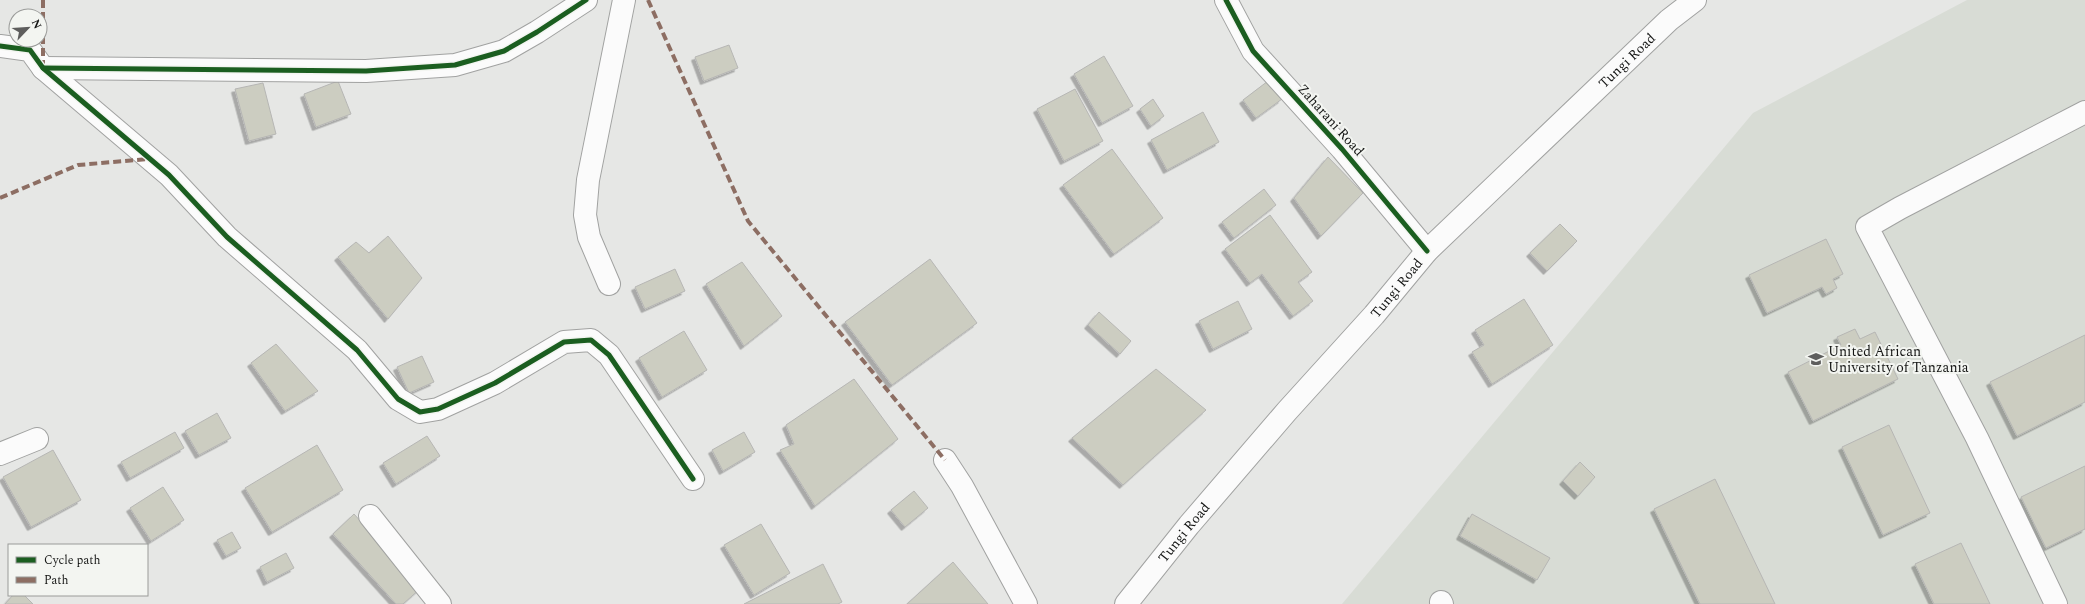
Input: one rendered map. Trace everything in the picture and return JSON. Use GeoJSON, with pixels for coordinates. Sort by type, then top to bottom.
{"type":"FeatureCollection","features":[{"type":"Feature","properties":{"kind":"street"},"geometry":{"type":"LineString","coordinates":[[43,68],[366,72],[455,65],[504,51],[537,32],[586,0]]}},
{"type":"Feature","properties":{"kind":"street"},"geometry":{"type":"LineString","coordinates":[[609,284],[588,237],[585,215],[588,180],[624,0]]}},
{"type":"Feature","properties":{"kind":"street","name":"Zaharani Road"},"geometry":{"type":"LineString","coordinates":[[1226,0],[1253,51],[1342,149],[1427,251]]}},
{"type":"Feature","properties":{"kind":"street","name":"Tungi Road"},"geometry":{"type":"LineString","coordinates":[[1126,604],[1204,507],[1287,411],[1374,315],[1427,251],[1669,20],[1695,0]]}},
{"type":"Feature","properties":{"kind":"street"},"geometry":{"type":"LineString","coordinates":[[0,46],[30,50],[43,68],[169,175],[227,237],[356,350],[398,399],[407,405],[420,412],[438,409],[495,383],[564,342],[591,340],[609,355],[693,479]]}},
{"type":"Feature","properties":{"kind":"street"},"geometry":{"type":"LineString","coordinates":[[2056,604],[1977,438],[1867,227],[1900,208],[2085,112]]}},
{"type":"Feature","properties":{"kind":"street"},"geometry":{"type":"LineString","coordinates":[[0,454],[37,439]]}},
{"type":"Feature","properties":{"kind":"street"},"geometry":{"type":"LineString","coordinates":[[945,460],[962,486],[1026,604]]}},
{"type":"Feature","properties":{"kind":"street"},"geometry":{"type":"LineString","coordinates":[[370,516],[440,604]]}},
{"type":"Feature","properties":{"kind":"shaded area","name":"United African University of Tanzania"},"geometry":{"type":"Polygon","coordinates":[[[1967,0],[2085,0],[2085,604],[1342,604],[1753,113],[1967,0]]]}},
{"type":"Feature","properties":{"kind":"building"},"geometry":{"type":"Polygon","coordinates":[[[729,45],[738,68],[704,81],[695,57],[729,45]]]}},
{"type":"Feature","properties":{"kind":"building"},"geometry":{"type":"Polygon","coordinates":[[[1104,56],[1133,106],[1102,123],[1074,74],[1104,56]]]}},
{"type":"Feature","properties":{"kind":"building"},"geometry":{"type":"Polygon","coordinates":[[[338,81],[351,114],[316,127],[304,94],[338,81]]]}},
{"type":"Feature","properties":{"kind":"building"},"geometry":{"type":"Polygon","coordinates":[[[1268,81],[1282,99],[1256,118],[1243,100],[1268,81]]]}},
{"type":"Feature","properties":{"kind":"building"},"geometry":{"type":"Polygon","coordinates":[[[263,83],[276,134],[249,141],[235,89],[263,83]]]}},
{"type":"Feature","properties":{"kind":"building"},"geometry":{"type":"Polygon","coordinates":[[[1075,89],[1103,141],[1064,161],[1037,109],[1075,89]]]}},
{"type":"Feature","properties":{"kind":"building"},"geometry":{"type":"Polygon","coordinates":[[[1153,99],[1164,116],[1151,126],[1140,109],[1153,99]]]}},
{"type":"Feature","properties":{"kind":"building"},"geometry":{"type":"Polygon","coordinates":[[[1203,112],[1219,142],[1167,170],[1151,140],[1203,112]]]}},
{"type":"Feature","properties":{"kind":"building"},"geometry":{"type":"Polygon","coordinates":[[[1112,149],[1163,218],[1114,254],[1063,185],[1112,149]]]}},
{"type":"Feature","properties":{"kind":"building"},"geometry":{"type":"Polygon","coordinates":[[[1328,157],[1363,193],[1321,236],[1294,198],[1328,157]]]}},
{"type":"Feature","properties":{"kind":"building"},"geometry":{"type":"Polygon","coordinates":[[[1264,189],[1276,205],[1234,238],[1222,222],[1264,189]]]}},
{"type":"Feature","properties":{"kind":"building"},"geometry":{"type":"Polygon","coordinates":[[[1270,215],[1312,272],[1298,282],[1313,301],[1293,316],[1262,274],[1250,283],[1225,249],[1270,215]]]}},
{"type":"Feature","properties":{"kind":"building"},"geometry":{"type":"Polygon","coordinates":[[[1560,224],[1577,241],[1547,271],[1530,253],[1560,224]]]}},
{"type":"Feature","properties":{"kind":"building"},"geometry":{"type":"Polygon","coordinates":[[[388,236],[422,278],[388,319],[338,257],[356,242],[369,253],[388,236]]]}},
{"type":"Feature","properties":{"kind":"building"},"geometry":{"type":"Polygon","coordinates":[[[1826,239],[1843,274],[1833,279],[1837,288],[1826,294],[1822,287],[1767,313],[1749,275],[1826,239]]]}},
{"type":"Feature","properties":{"kind":"building"},"geometry":{"type":"Polygon","coordinates":[[[930,259],[977,323],[892,385],[845,322],[930,259]]]}},
{"type":"Feature","properties":{"kind":"building"},"geometry":{"type":"Polygon","coordinates":[[[742,262],[782,316],[744,346],[706,284],[742,262]]]}},
{"type":"Feature","properties":{"kind":"building"},"geometry":{"type":"Polygon","coordinates":[[[675,269],[685,291],[645,309],[635,287],[675,269]]]}},
{"type":"Feature","properties":{"kind":"building"},"geometry":{"type":"Polygon","coordinates":[[[1524,299],[1553,345],[1492,384],[1472,352],[1484,345],[1475,330],[1524,299]]]}},
{"type":"Feature","properties":{"kind":"building"},"geometry":{"type":"Polygon","coordinates":[[[1238,301],[1252,329],[1213,349],[1199,321],[1238,301]]]}},
{"type":"Feature","properties":{"kind":"building"},"geometry":{"type":"Polygon","coordinates":[[[1099,312],[1131,341],[1120,354],[1088,325],[1099,312]]]}},
{"type":"Feature","properties":{"kind":"building"},"geometry":{"type":"Polygon","coordinates":[[[1855,329],[1860,339],[1875,332],[1898,379],[1813,421],[1788,372],[1841,345],[1837,337],[1855,329]]]}},
{"type":"Feature","properties":{"kind":"building"},"geometry":{"type":"Polygon","coordinates":[[[684,331],[707,370],[662,397],[639,358],[684,331]]]}},
{"type":"Feature","properties":{"kind":"building"},"geometry":{"type":"Polygon","coordinates":[[[2085,335],[2085,402],[2017,436],[1990,382],[2085,335]]]}},
{"type":"Feature","properties":{"kind":"building"},"geometry":{"type":"Polygon","coordinates":[[[276,344],[318,391],[285,411],[251,363],[276,344]]]}},
{"type":"Feature","properties":{"kind":"building"},"geometry":{"type":"Polygon","coordinates":[[[422,356],[434,382],[409,393],[397,367],[422,356]]]}},
{"type":"Feature","properties":{"kind":"building"},"geometry":{"type":"Polygon","coordinates":[[[1156,369],[1206,410],[1123,485],[1072,438],[1156,369]]]}},
{"type":"Feature","properties":{"kind":"building"},"geometry":{"type":"Polygon","coordinates":[[[854,379],[898,439],[815,506],[780,450],[794,444],[786,425],[854,379]]]}},
{"type":"Feature","properties":{"kind":"building"},"geometry":{"type":"Polygon","coordinates":[[[217,413],[231,438],[199,455],[185,431],[217,413]]]}},
{"type":"Feature","properties":{"kind":"building"},"geometry":{"type":"Polygon","coordinates":[[[1889,425],[1930,513],[1883,535],[1842,447],[1889,425]]]}},
{"type":"Feature","properties":{"kind":"building"},"geometry":{"type":"Polygon","coordinates":[[[175,432],[184,448],[130,478],[121,462],[175,432]]]}},
{"type":"Feature","properties":{"kind":"building"},"geometry":{"type":"Polygon","coordinates":[[[744,432],[755,452],[723,471],[712,450],[744,432]]]}},
{"type":"Feature","properties":{"kind":"building"},"geometry":{"type":"Polygon","coordinates":[[[427,436],[440,456],[396,484],[383,463],[427,436]]]}},
{"type":"Feature","properties":{"kind":"building"},"geometry":{"type":"Polygon","coordinates":[[[317,445],[343,490],[272,532],[245,488],[317,445]]]}},
{"type":"Feature","properties":{"kind":"building"},"geometry":{"type":"Polygon","coordinates":[[[53,450],[81,500],[31,527],[3,477],[53,450]]]}},
{"type":"Feature","properties":{"kind":"building"},"geometry":{"type":"Polygon","coordinates":[[[1580,462],[1595,477],[1578,496],[1563,481],[1580,462]]]}},
{"type":"Feature","properties":{"kind":"building"},"geometry":{"type":"Polygon","coordinates":[[[2085,466],[2085,529],[2046,548],[2021,497],[2085,466]]]}},
{"type":"Feature","properties":{"kind":"building"},"geometry":{"type":"Polygon","coordinates":[[[1715,479],[1775,604],[1700,604],[1654,509],[1715,479]]]}},
{"type":"Feature","properties":{"kind":"building"},"geometry":{"type":"Polygon","coordinates":[[[163,487],[184,520],[151,541],[130,508],[163,487]]]}},
{"type":"Feature","properties":{"kind":"building"},"geometry":{"type":"Polygon","coordinates":[[[914,491],[928,508],[905,527],[891,510],[914,491]]]}},
{"type":"Feature","properties":{"kind":"building"},"geometry":{"type":"Polygon","coordinates":[[[354,514],[421,588],[403,604],[396,604],[333,534],[354,514]]]}},
{"type":"Feature","properties":{"kind":"building"},"geometry":{"type":"Polygon","coordinates":[[[1472,514],[1550,558],[1537,580],[1460,536],[1472,514]]]}},
{"type":"Feature","properties":{"kind":"building"},"geometry":{"type":"Polygon","coordinates":[[[761,524],[790,573],[754,595],[724,545],[761,524]]]}},
{"type":"Feature","properties":{"kind":"building"},"geometry":{"type":"Polygon","coordinates":[[[232,532],[241,548],[226,556],[217,540],[232,532]]]}},
{"type":"Feature","properties":{"kind":"building"},"geometry":{"type":"Polygon","coordinates":[[[1961,543],[1990,604],[1934,604],[1915,564],[1961,543]]]}},
{"type":"Feature","properties":{"kind":"building"},"geometry":{"type":"Polygon","coordinates":[[[286,553],[294,568],[267,582],[260,567],[286,553]]]}},
{"type":"Feature","properties":{"kind":"building"},"geometry":{"type":"Polygon","coordinates":[[[953,562],[988,604],[907,604],[953,562]]]}},
{"type":"Feature","properties":{"kind":"building"},"geometry":{"type":"Polygon","coordinates":[[[823,564],[842,602],[838,604],[744,604],[823,564]]]}},
{"type":"Feature","properties":{"kind":"building"},"geometry":{"type":"Polygon","coordinates":[[[12,596],[25,596],[33,604],[5,604],[12,596]]]}},
{"type":"Feature","properties":{"kind":"marked path"},"geometry":{"type":"LineString","coordinates":[[43,0],[43,66]]}},
{"type":"Feature","properties":{"kind":"marked path"},"geometry":{"type":"LineString","coordinates":[[648,0],[748,221],[945,460]]}},
{"type":"Feature","properties":{"kind":"marked path"},"geometry":{"type":"LineString","coordinates":[[0,198],[78,165],[149,159]]}},
{"type":"Feature","properties":{"kind":"cycle path"},"geometry":{"type":"LineString","coordinates":[[43,68],[366,71],[455,65],[504,51],[537,32],[586,0]]}},
{"type":"Feature","properties":{"kind":"cycle path"},"geometry":{"type":"LineString","coordinates":[[1226,0],[1253,51],[1342,149],[1427,251]]}},
{"type":"Feature","properties":{"kind":"cycle path"},"geometry":{"type":"LineString","coordinates":[[0,46],[30,50],[43,68],[169,175],[227,237],[357,350],[398,399],[420,412],[438,409],[495,383],[564,342],[591,340],[609,355],[693,479]]}},
{"type":"Feature","properties":{"kind":"place","name":"United African University of Tanzania"},"geometry":{"type":"Point","coordinates":[1816,359]}}]}
